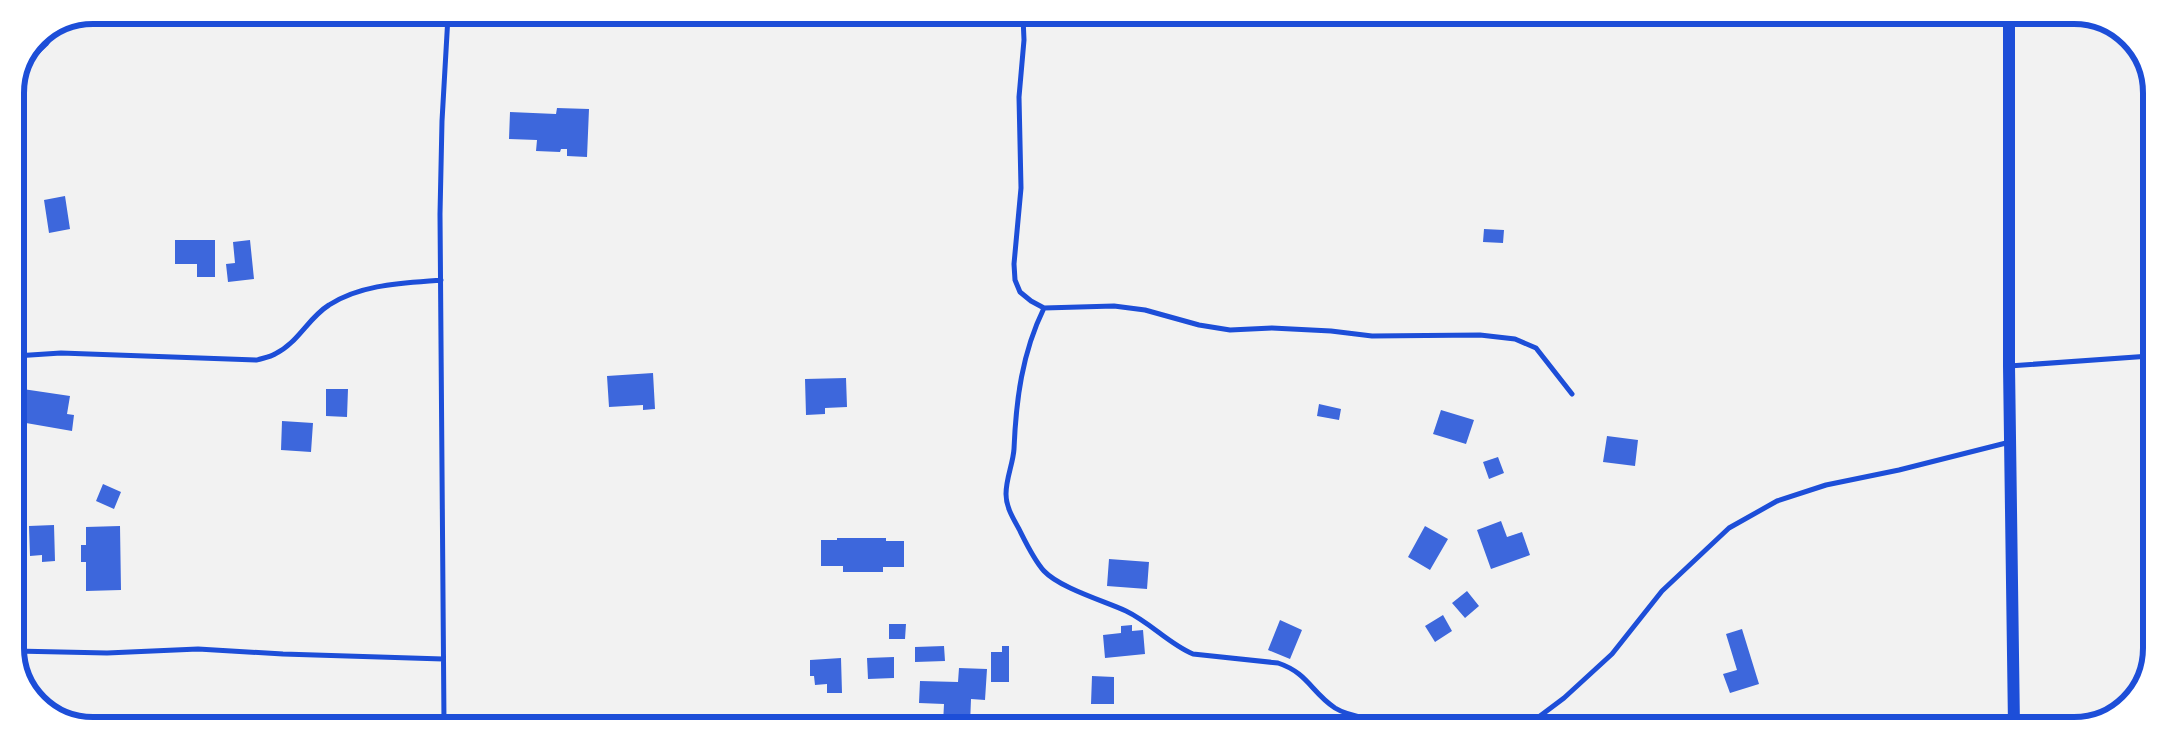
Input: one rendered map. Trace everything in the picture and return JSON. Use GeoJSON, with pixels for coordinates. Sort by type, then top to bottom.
{"type":"FeatureCollection","features":[{"type":"Feature","properties":{"kind":"main road"},"geometry":{"type":"LineString","coordinates":[[2009,24],[2009,366],[2014,717]]}},
{"type":"Feature","properties":{"kind":"street"},"geometry":{"type":"LineString","coordinates":[[444,717],[441,280],[442,122],[448,24]]}},
{"type":"Feature","properties":{"kind":"street"},"geometry":{"type":"LineString","coordinates":[[1023,24],[1024,40],[1019,97],[1020,188],[1014,272],[1020,292],[1044,308],[1114,306],[1154,312],[1199,325],[1230,330],[1282,328],[1372,336],[1480,335],[1515,339],[1536,348],[1572,394]]}},
{"type":"Feature","properties":{"kind":"street"},"geometry":{"type":"LineString","coordinates":[[37,52],[49,40]]}},
{"type":"Feature","properties":{"kind":"street"},"geometry":{"type":"LineString","coordinates":[[24,355],[61,353],[257,360],[275,354],[287,346],[313,316],[329,304],[346,296],[393,284],[441,280]]}},
{"type":"Feature","properties":{"kind":"street"},"geometry":{"type":"LineString","coordinates":[[1044,308],[1029,344],[1022,371],[1015,408],[1014,451],[1006,491],[1009,510],[1044,571],[1055,580],[1128,612],[1182,649],[1193,654],[1285,665],[1302,674],[1325,700],[1345,713],[1371,717]]}},
{"type":"Feature","properties":{"kind":"street"},"geometry":{"type":"LineString","coordinates":[[2009,366],[2143,356]]}},
{"type":"Feature","properties":{"kind":"street"},"geometry":{"type":"LineString","coordinates":[[1539,717],[1564,698],[1612,654],[1662,591],[1729,528],[1777,501],[1826,485],[1899,470],[2011,442]]}},
{"type":"Feature","properties":{"kind":"street"},"geometry":{"type":"LineString","coordinates":[[24,651],[107,653],[198,649],[283,654],[443,659]]}},
{"type":"Feature","properties":{"kind":"building"},"geometry":{"type":"Polygon","coordinates":[[[557,108],[589,109],[587,157],[567,156],[567,149],[561,149],[560,152],[536,151],[537,140],[509,139],[510,112],[556,114],[557,108]]]}},
{"type":"Feature","properties":{"kind":"building"},"geometry":{"type":"Polygon","coordinates":[[[65,196],[70,229],[49,233],[44,200],[65,196]]]}},
{"type":"Feature","properties":{"kind":"building"},"geometry":{"type":"Polygon","coordinates":[[[1484,229],[1504,230],[1503,243],[1483,242],[1484,229]]]}},
{"type":"Feature","properties":{"kind":"building"},"geometry":{"type":"Polygon","coordinates":[[[175,240],[215,240],[215,277],[197,277],[197,264],[175,264],[175,240]]]}},
{"type":"Feature","properties":{"kind":"building"},"geometry":{"type":"Polygon","coordinates":[[[250,240],[254,279],[228,282],[226,264],[235,263],[233,242],[250,240]]]}},
{"type":"Feature","properties":{"kind":"building"},"geometry":{"type":"Polygon","coordinates":[[[653,373],[655,409],[643,410],[643,405],[609,407],[607,376],[653,373]]]}},
{"type":"Feature","properties":{"kind":"building"},"geometry":{"type":"Polygon","coordinates":[[[846,378],[847,407],[825,408],[825,414],[806,415],[805,379],[846,378]]]}},
{"type":"Feature","properties":{"kind":"building"},"geometry":{"type":"Polygon","coordinates":[[[24,389],[70,396],[67,414],[74,415],[72,431],[26,423],[25,431],[24,389]]]}},
{"type":"Feature","properties":{"kind":"building"},"geometry":{"type":"Polygon","coordinates":[[[326,389],[348,389],[347,417],[326,416],[326,389]]]}},
{"type":"Feature","properties":{"kind":"building"},"geometry":{"type":"Polygon","coordinates":[[[1319,404],[1341,409],[1339,420],[1317,416],[1319,404]]]}},
{"type":"Feature","properties":{"kind":"building"},"geometry":{"type":"Polygon","coordinates":[[[1441,410],[1474,420],[1466,444],[1433,434],[1441,410]]]}},
{"type":"Feature","properties":{"kind":"building"},"geometry":{"type":"Polygon","coordinates":[[[282,421],[313,423],[311,452],[281,450],[282,421]]]}},
{"type":"Feature","properties":{"kind":"building"},"geometry":{"type":"Polygon","coordinates":[[[1607,436],[1638,440],[1635,466],[1603,462],[1607,436]]]}},
{"type":"Feature","properties":{"kind":"building"},"geometry":{"type":"Polygon","coordinates":[[[1498,457],[1504,473],[1489,479],[1483,462],[1498,457]]]}},
{"type":"Feature","properties":{"kind":"building"},"geometry":{"type":"Polygon","coordinates":[[[103,484],[121,492],[114,509],[96,501],[103,484]]]}},
{"type":"Feature","properties":{"kind":"building"},"geometry":{"type":"Polygon","coordinates":[[[1501,521],[1507,537],[1522,532],[1530,555],[1491,569],[1477,530],[1501,521]]]}},
{"type":"Feature","properties":{"kind":"building"},"geometry":{"type":"Polygon","coordinates":[[[54,525],[55,561],[42,562],[42,555],[30,556],[29,526],[54,525]]]}},
{"type":"Feature","properties":{"kind":"building"},"geometry":{"type":"Polygon","coordinates":[[[120,526],[121,590],[86,591],[86,562],[81,562],[81,545],[86,545],[86,527],[120,526]]]}},
{"type":"Feature","properties":{"kind":"building"},"geometry":{"type":"Polygon","coordinates":[[[1425,526],[1448,539],[1430,570],[1408,557],[1425,526]]]}},
{"type":"Feature","properties":{"kind":"building"},"geometry":{"type":"Polygon","coordinates":[[[837,538],[886,538],[886,541],[904,541],[904,567],[883,567],[883,572],[843,572],[843,566],[821,566],[821,540],[837,540],[837,538]]]}},
{"type":"Feature","properties":{"kind":"building"},"geometry":{"type":"Polygon","coordinates":[[[1109,559],[1149,562],[1147,589],[1107,586],[1109,559]]]}},
{"type":"Feature","properties":{"kind":"building"},"geometry":{"type":"Polygon","coordinates":[[[1467,591],[1479,606],[1465,618],[1452,603],[1467,591]]]}},
{"type":"Feature","properties":{"kind":"building"},"geometry":{"type":"Polygon","coordinates":[[[1443,615],[1452,631],[1435,642],[1425,626],[1443,615]]]}},
{"type":"Feature","properties":{"kind":"building"},"geometry":{"type":"Polygon","coordinates":[[[1280,620],[1302,630],[1290,659],[1268,650],[1280,620]]]}},
{"type":"Feature","properties":{"kind":"building"},"geometry":{"type":"Polygon","coordinates":[[[889,624],[906,624],[905,639],[889,639],[889,624]]]}},
{"type":"Feature","properties":{"kind":"building"},"geometry":{"type":"Polygon","coordinates":[[[1132,625],[1132,631],[1143,630],[1145,654],[1105,658],[1103,635],[1121,633],[1121,626],[1132,625]]]}},
{"type":"Feature","properties":{"kind":"building"},"geometry":{"type":"Polygon","coordinates":[[[1742,629],[1759,684],[1730,693],[1723,674],[1737,670],[1726,634],[1742,629]]]}},
{"type":"Feature","properties":{"kind":"building"},"geometry":{"type":"Polygon","coordinates":[[[944,646],[945,661],[915,662],[915,647],[944,646]]]}},
{"type":"Feature","properties":{"kind":"building"},"geometry":{"type":"Polygon","coordinates":[[[1002,646],[1009,646],[1009,682],[991,682],[991,652],[1002,652],[1002,646]]]}},
{"type":"Feature","properties":{"kind":"building"},"geometry":{"type":"Polygon","coordinates":[[[894,657],[894,678],[868,679],[867,658],[894,657]]]}},
{"type":"Feature","properties":{"kind":"building"},"geometry":{"type":"Polygon","coordinates":[[[841,658],[842,693],[827,693],[827,684],[815,685],[814,676],[810,676],[810,660],[841,658]]]}},
{"type":"Feature","properties":{"kind":"building"},"geometry":{"type":"Polygon","coordinates":[[[959,668],[987,669],[985,700],[971,699],[970,717],[943,717],[944,704],[919,703],[920,681],[958,682],[959,668]]]}},
{"type":"Feature","properties":{"kind":"building"},"geometry":{"type":"Polygon","coordinates":[[[1092,676],[1114,677],[1114,704],[1091,704],[1092,676]]]}},
{"type":"Feature","properties":{"kind":"building"},"geometry":{"type":"Polygon","coordinates":[[[685,714],[685,717],[669,717],[685,714]]]}}]}
